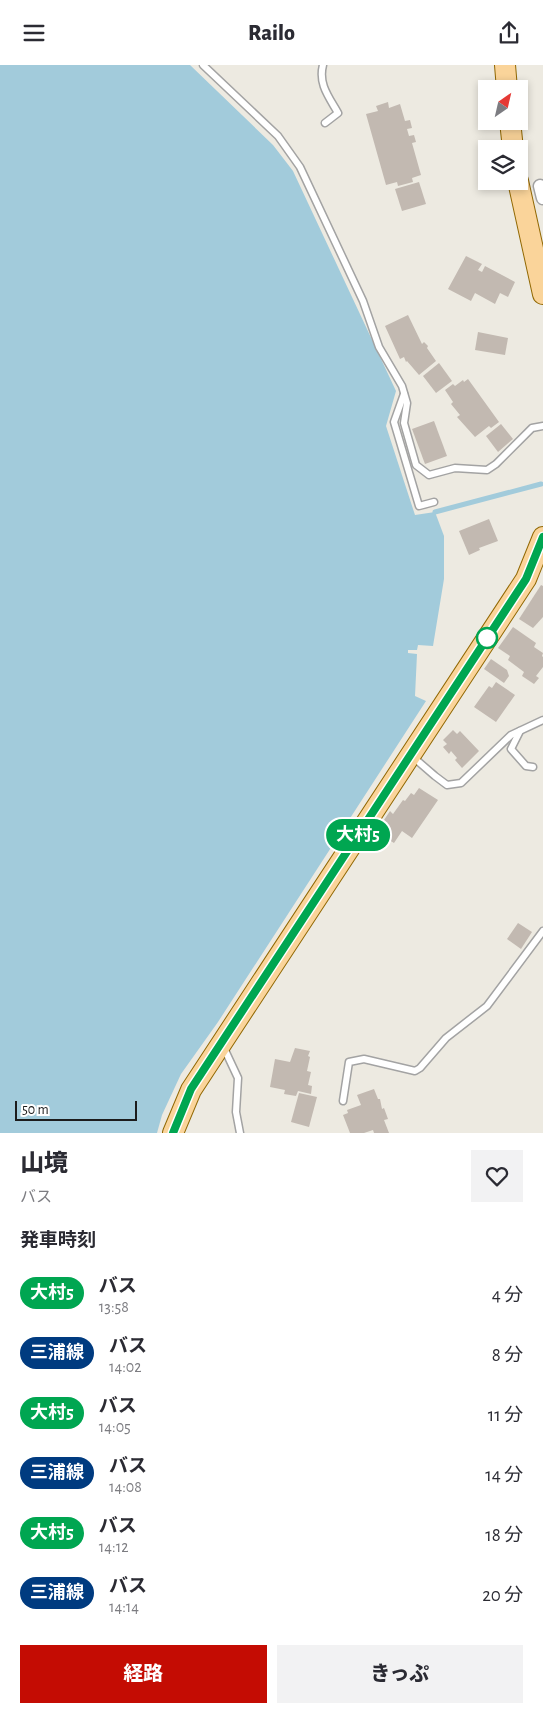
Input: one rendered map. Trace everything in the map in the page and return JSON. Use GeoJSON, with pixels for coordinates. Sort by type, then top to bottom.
{"type":"FeatureCollection","features":[{"type":"Feature","properties":{"kind":"main road"},"geometry":{"type":"LineString","coordinates":[[505,65],[506,80]]}},
{"type":"Feature","properties":{"kind":"main road"},"geometry":{"type":"LineString","coordinates":[[520,190],[542,280]]}},
{"type":"Feature","properties":{"kind":"main road"},"geometry":{"type":"LineString","coordinates":[[172,1133],[191,1089],[526,579],[543,537]]}},
{"type":"Feature","properties":{"kind":"lane"},"geometry":{"type":"LineString","coordinates":[[203,65],[278,136],[300,167],[363,301],[379,347],[402,386],[407,403],[404,423],[416,465],[429,475],[455,468],[486,470],[496,464],[532,428],[543,427]]}},
{"type":"Feature","properties":{"kind":"lane"},"geometry":{"type":"LineString","coordinates":[[324,65],[321,73],[323,87],[338,113],[325,123]]}},
{"type":"Feature","properties":{"kind":"lane"},"geometry":{"type":"LineString","coordinates":[[404,392],[394,422],[420,505],[434,502]]}},
{"type":"Feature","properties":{"kind":"lane"},"geometry":{"type":"LineString","coordinates":[[411,755],[435,777],[447,785],[461,783],[511,735],[543,720]]}},
{"type":"Feature","properties":{"kind":"lane"},"geometry":{"type":"LineString","coordinates":[[520,730],[511,749],[526,766],[533,767]]}},
{"type":"Feature","properties":{"kind":"lane"},"geometry":{"type":"LineString","coordinates":[[343,1101],[350,1062],[364,1059],[415,1071],[420,1068],[446,1039],[487,1006],[543,931]]}},
{"type":"Feature","properties":{"kind":"lane"},"geometry":{"type":"LineString","coordinates":[[221,1043],[238,1078],[236,1112],[240,1133]]}},
{"type":"Feature","properties":{"kind":"water"},"geometry":{"type":"Polygon","coordinates":[[[0,65],[190,65],[273,145],[293,171],[396,391],[386,426],[415,515],[435,512],[444,536],[444,579],[433,646],[418,645],[417,650],[408,650],[408,653],[417,654],[415,696],[426,701],[218,1022],[181,1074],[162,1115],[157,1133],[0,1133],[0,65]]]}},
{"type":"Feature","properties":{"kind":"building"},"geometry":{"type":"Polygon","coordinates":[[[388,102],[389,108],[400,104],[405,121],[410,120],[412,128],[407,129],[409,136],[414,135],[416,142],[412,143],[421,175],[412,178],[413,182],[398,186],[397,182],[386,185],[366,114],[378,111],[376,106],[388,102]]]}},
{"type":"Feature","properties":{"kind":"building"},"geometry":{"type":"Polygon","coordinates":[[[419,182],[426,204],[402,211],[395,189],[419,182]]]}},
{"type":"Feature","properties":{"kind":"building"},"geometry":{"type":"Polygon","coordinates":[[[466,256],[482,264],[478,270],[482,272],[485,266],[515,282],[508,297],[500,293],[495,304],[475,293],[471,301],[448,289],[466,256]]]}},
{"type":"Feature","properties":{"kind":"building"},"geometry":{"type":"Polygon","coordinates":[[[408,315],[422,344],[424,342],[428,346],[427,348],[436,361],[419,375],[406,362],[404,357],[400,359],[385,326],[408,315]]]}},
{"type":"Feature","properties":{"kind":"building"},"geometry":{"type":"Polygon","coordinates":[[[478,332],[508,338],[505,355],[475,350],[478,332]]]}},
{"type":"Feature","properties":{"kind":"building"},"geometry":{"type":"Polygon","coordinates":[[[439,363],[452,381],[436,393],[423,376],[439,363]]]}},
{"type":"Feature","properties":{"kind":"building"},"geometry":{"type":"Polygon","coordinates":[[[468,379],[499,422],[491,428],[489,426],[475,437],[457,417],[460,415],[451,404],[453,402],[445,390],[453,384],[455,386],[468,379]]]}},
{"type":"Feature","properties":{"kind":"building"},"geometry":{"type":"Polygon","coordinates":[[[434,421],[447,456],[425,464],[412,429],[434,421]]]}},
{"type":"Feature","properties":{"kind":"building"},"geometry":{"type":"Polygon","coordinates":[[[501,424],[513,439],[498,452],[486,436],[501,424]]]}},
{"type":"Feature","properties":{"kind":"building"},"geometry":{"type":"Polygon","coordinates":[[[489,519],[498,541],[479,548],[480,550],[469,555],[459,531],[489,519]]]}},
{"type":"Feature","properties":{"kind":"building"},"geometry":{"type":"Polygon","coordinates":[[[541,585],[543,586],[543,617],[533,628],[519,619],[541,585]]]}},
{"type":"Feature","properties":{"kind":"building"},"geometry":{"type":"Polygon","coordinates":[[[513,627],[536,643],[534,647],[543,653],[543,667],[536,676],[539,678],[534,684],[522,676],[524,672],[508,660],[510,656],[498,648],[513,627]]]}},
{"type":"Feature","properties":{"kind":"building"},"geometry":{"type":"Polygon","coordinates":[[[491,659],[507,670],[509,676],[504,683],[484,669],[491,659]]]}},
{"type":"Feature","properties":{"kind":"building"},"geometry":{"type":"Polygon","coordinates":[[[496,682],[515,695],[496,722],[474,707],[489,686],[492,688],[496,682]]]}},
{"type":"Feature","properties":{"kind":"building"},"geometry":{"type":"Polygon","coordinates":[[[453,730],[457,734],[460,731],[479,751],[462,768],[455,760],[457,758],[451,751],[449,754],[443,747],[447,744],[443,740],[453,730]]]}},
{"type":"Feature","properties":{"kind":"building"},"geometry":{"type":"Polygon","coordinates":[[[419,788],[438,800],[412,838],[402,831],[394,843],[376,832],[390,811],[393,814],[403,800],[405,801],[411,793],[414,795],[419,788]]]}},
{"type":"Feature","properties":{"kind":"building"},"geometry":{"type":"Polygon","coordinates":[[[518,923],[532,932],[521,949],[507,939],[518,923]]]}},
{"type":"Feature","properties":{"kind":"building"},"geometry":{"type":"Polygon","coordinates":[[[295,1048],[310,1051],[307,1071],[311,1072],[308,1085],[312,1086],[311,1094],[298,1091],[296,1096],[284,1094],[285,1090],[270,1087],[275,1059],[290,1062],[295,1048]]]}},
{"type":"Feature","properties":{"kind":"building"},"geometry":{"type":"Polygon","coordinates":[[[374,1089],[388,1119],[384,1120],[389,1133],[374,1133],[373,1130],[364,1133],[350,1133],[343,1115],[348,1113],[347,1110],[361,1105],[357,1095],[374,1089]]]}},
{"type":"Feature","properties":{"kind":"building"},"geometry":{"type":"Polygon","coordinates":[[[299,1093],[317,1097],[309,1127],[291,1122],[299,1093]]]}},
{"type":"Feature","properties":{"kind":"waterway"},"geometry":{"type":"LineString","coordinates":[[435,512],[541,484]]}},
{"type":"Feature","properties":{"kind":"bus line","name":"大村5"},"geometry":{"type":"LineString","coordinates":[[173,1133],[191,1089],[526,579],[543,537]]}}]}
